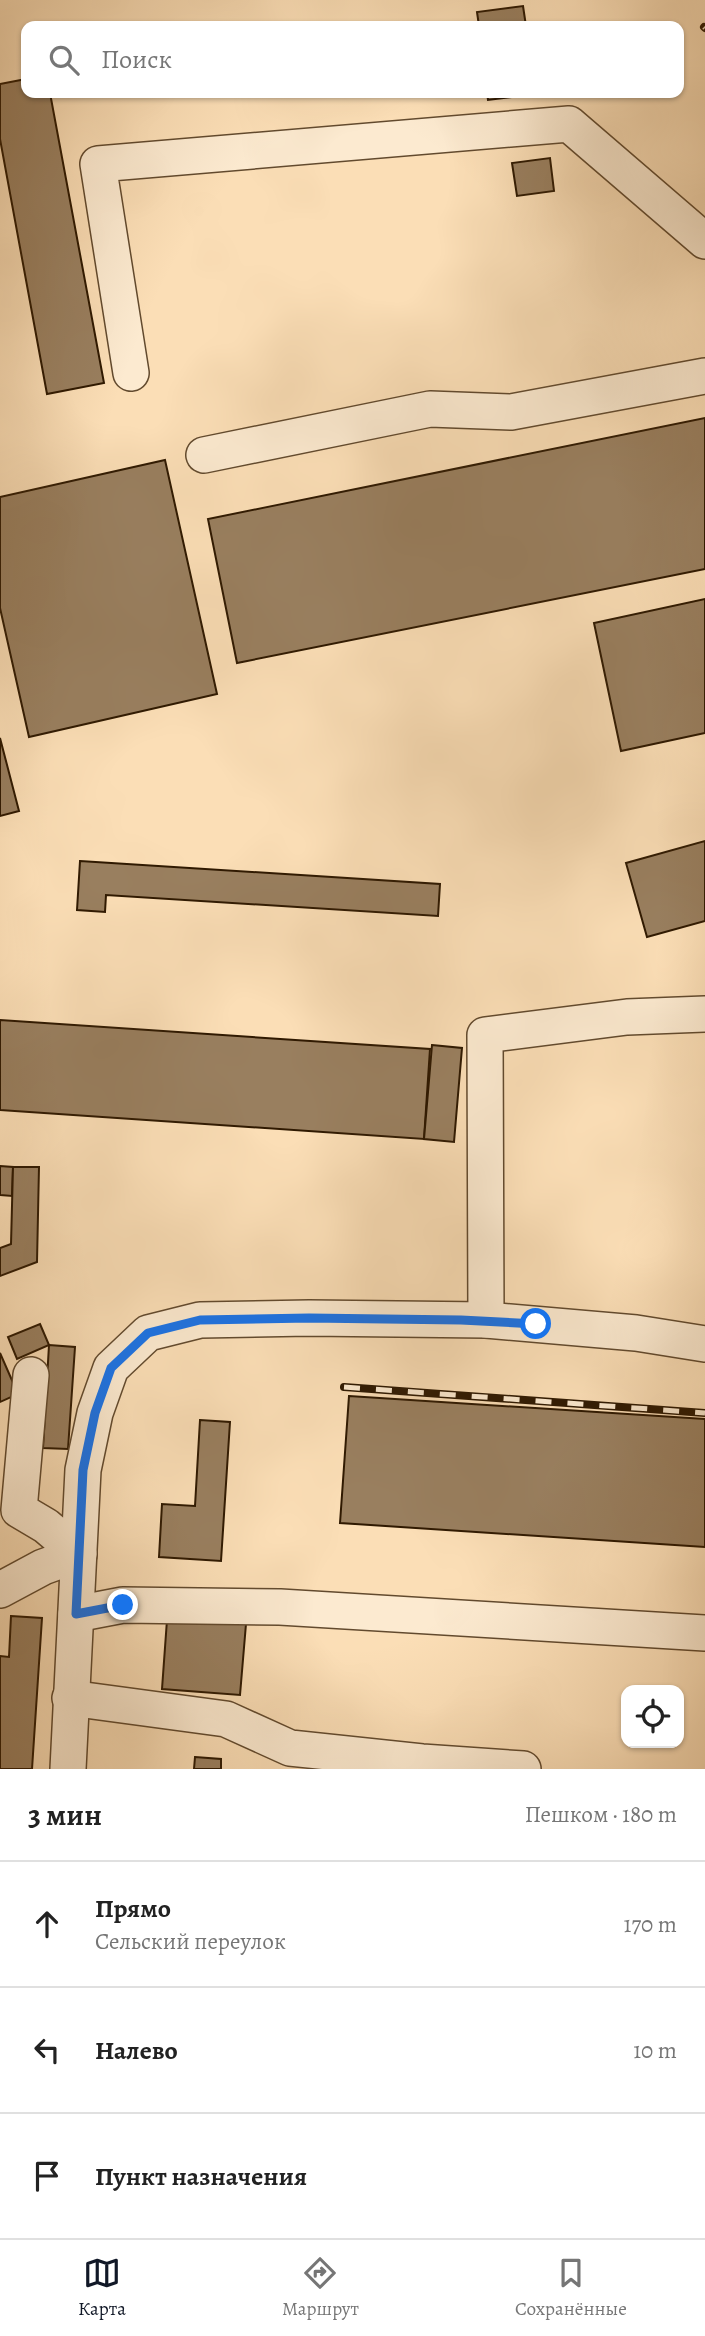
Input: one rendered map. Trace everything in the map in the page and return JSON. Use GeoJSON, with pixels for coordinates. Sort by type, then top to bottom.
{"type":"FeatureCollection","features":[{"type":"Feature","properties":{"kind":"street"},"geometry":{"type":"LineString","coordinates":[[131,373],[98,164],[569,124],[705,241]]}},
{"type":"Feature","properties":{"kind":"street"},"geometry":{"type":"LineString","coordinates":[[204,455],[430,409],[511,412],[705,376]]}},
{"type":"Feature","properties":{"kind":"street"},"geometry":{"type":"LineString","coordinates":[[486,1320],[485,1035],[627,1017],[705,1014]]}},
{"type":"Feature","properties":{"kind":"street"},"geometry":{"type":"LineString","coordinates":[[68,1769],[83,1470],[95,1413],[111,1368],[148,1333],[200,1320],[486,1320],[636,1333],[705,1344]]}},
{"type":"Feature","properties":{"kind":"street"},"geometry":{"type":"LineString","coordinates":[[31,1375],[19,1510],[46,1526],[79,1554]]}},
{"type":"Feature","properties":{"kind":"street"},"geometry":{"type":"LineString","coordinates":[[0,1590],[43,1567],[79,1554]]}},
{"type":"Feature","properties":{"kind":"street"},"geometry":{"type":"LineString","coordinates":[[76,1614],[123,1605],[280,1607],[705,1633]]}},
{"type":"Feature","properties":{"kind":"street"},"geometry":{"type":"LineString","coordinates":[[71,1698],[226,1718],[290,1748],[422,1765],[523,1769]]}},
{"type":"Feature","properties":{"kind":"building"},"geometry":{"type":"Polygon","coordinates":[[[523,6],[525,21],[478,21],[477,12],[523,6]]]}},
{"type":"Feature","properties":{"kind":"building"},"geometry":{"type":"Polygon","coordinates":[[[21,80],[21,98],[51,98],[104,383],[47,394],[0,139],[0,84],[21,80]]]}},
{"type":"Feature","properties":{"kind":"building"},"geometry":{"type":"Polygon","coordinates":[[[550,158],[554,191],[517,196],[512,163],[550,158]]]}},
{"type":"Feature","properties":{"kind":"building"},"geometry":{"type":"Polygon","coordinates":[[[705,418],[705,569],[237,663],[208,519],[705,418]]]}},
{"type":"Feature","properties":{"kind":"building"},"geometry":{"type":"Polygon","coordinates":[[[165,460],[217,694],[29,737],[0,608],[0,497],[165,460]]]}},
{"type":"Feature","properties":{"kind":"building"},"geometry":{"type":"Polygon","coordinates":[[[705,599],[705,733],[621,751],[594,623],[705,599]]]}},
{"type":"Feature","properties":{"kind":"building"},"geometry":{"type":"Polygon","coordinates":[[[0,738],[19,811],[0,816],[0,738]]]}},
{"type":"Feature","properties":{"kind":"building"},"geometry":{"type":"Polygon","coordinates":[[[705,841],[705,921],[647,937],[626,863],[705,841]]]}},
{"type":"Feature","properties":{"kind":"building"},"geometry":{"type":"Polygon","coordinates":[[[80,861],[440,884],[438,916],[106,895],[105,912],[77,910],[80,861]]]}},
{"type":"Feature","properties":{"kind":"building"},"geometry":{"type":"Polygon","coordinates":[[[0,1020],[430,1049],[424,1139],[0,1110],[0,1020]]]}},
{"type":"Feature","properties":{"kind":"building"},"geometry":{"type":"Polygon","coordinates":[[[432,1045],[462,1048],[454,1142],[424,1139],[432,1045]]]}},
{"type":"Feature","properties":{"kind":"building"},"geometry":{"type":"Polygon","coordinates":[[[0,1166],[13,1167],[12,1196],[0,1195],[0,1166]]]}},
{"type":"Feature","properties":{"kind":"building"},"geometry":{"type":"Polygon","coordinates":[[[13,1167],[39,1167],[37,1262],[0,1276],[0,1248],[11,1244],[13,1167]]]}},
{"type":"Feature","properties":{"kind":"building"},"geometry":{"type":"Polygon","coordinates":[[[40,1324],[49,1345],[17,1359],[8,1337],[40,1324]]]}},
{"type":"Feature","properties":{"kind":"building"},"geometry":{"type":"Polygon","coordinates":[[[49,1345],[75,1347],[68,1449],[43,1448],[49,1345]]]}},
{"type":"Feature","properties":{"kind":"building"},"geometry":{"type":"Polygon","coordinates":[[[0,1353],[18,1394],[0,1402],[0,1353]]]}},
{"type":"Feature","properties":{"kind":"building"},"geometry":{"type":"Polygon","coordinates":[[[349,1396],[705,1419],[705,1547],[340,1523],[349,1396]]]}},
{"type":"Feature","properties":{"kind":"building"},"geometry":{"type":"Polygon","coordinates":[[[200,1420],[230,1422],[221,1561],[159,1557],[162,1504],[195,1506],[200,1420]]]}},
{"type":"Feature","properties":{"kind":"building"},"geometry":{"type":"Polygon","coordinates":[[[168,1606],[247,1612],[240,1695],[162,1689],[168,1606]]]}},
{"type":"Feature","properties":{"kind":"building"},"geometry":{"type":"Polygon","coordinates":[[[11,1616],[42,1618],[32,1769],[0,1769],[0,1656],[9,1657],[11,1616]]]}},
{"type":"Feature","properties":{"kind":"building"},"geometry":{"type":"Polygon","coordinates":[[[195,1757],[221,1759],[221,1769],[194,1769],[195,1757]]]}},
{"type":"Feature","properties":{"kind":"railway"},"geometry":{"type":"LineString","coordinates":[[344,1387],[705,1413]]}},
{"type":"Feature","properties":{"kind":"route"},"geometry":{"type":"LineString","coordinates":[[123,1605],[76,1614],[83,1470],[95,1413],[111,1368],[148,1333],[200,1320],[486,1320],[536,1324]]}}]}
